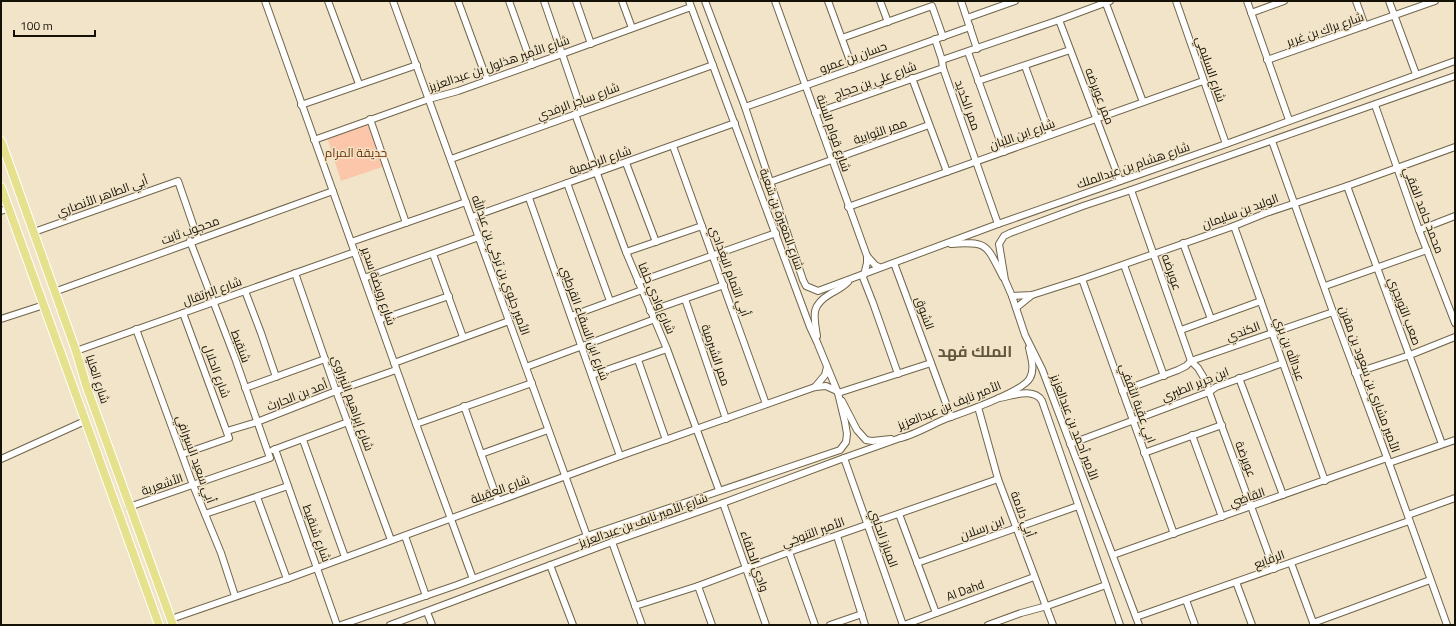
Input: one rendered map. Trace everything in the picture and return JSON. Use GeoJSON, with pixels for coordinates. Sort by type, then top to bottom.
{"type":"FeatureCollection","features":[{"type":"Feature","properties":{"kind":"main road","name":"شارع العليا"},"geometry":{"type":"LineString","coordinates":[[2,144],[76,351],[87,388],[129,507],[172,622]]}},
{"type":"Feature","properties":{"kind":"main road"},"geometry":{"type":"LineString","coordinates":[[1,187],[5,210],[44,305],[159,625]]}},
{"type":"Feature","properties":{"kind":"main road"},"geometry":{"type":"LineString","coordinates":[[74,391],[78,396],[83,397],[86,394],[87,388]]}},
{"type":"Feature","properties":{"kind":"street","name":"شارع رويضة سدير"},"geometry":{"type":"LineString","coordinates":[[264,1],[352,242],[396,370],[473,579]]}},
{"type":"Feature","properties":{"kind":"street"},"geometry":{"type":"LineString","coordinates":[[328,1],[359,84]]}},
{"type":"Feature","properties":{"kind":"street","name":"الأمير جلوي بن تركي بن عبدالله"},"geometry":{"type":"LineString","coordinates":[[393,1],[587,536]]}},
{"type":"Feature","properties":{"kind":"street"},"geometry":{"type":"LineString","coordinates":[[458,1],[487,80]]}},
{"type":"Feature","properties":{"kind":"street"},"geometry":{"type":"LineString","coordinates":[[509,1],[532,65]]}},
{"type":"Feature","properties":{"kind":"street"},"geometry":{"type":"LineString","coordinates":[[544,1],[582,112]]}},
{"type":"Feature","properties":{"kind":"street"},"geometry":{"type":"LineString","coordinates":[[576,1],[591,44]]}},
{"type":"Feature","properties":{"kind":"street"},"geometry":{"type":"LineString","coordinates":[[622,1],[632,28]]}},
{"type":"Feature","properties":{"kind":"street","name":"شارع قوام السنة"},"geometry":{"type":"LineString","coordinates":[[775,1],[848,208],[867,256],[875,265],[879,267]]}},
{"type":"Feature","properties":{"kind":"street"},"geometry":{"type":"LineString","coordinates":[[828,1],[853,69]]}},
{"type":"Feature","properties":{"kind":"street"},"geometry":{"type":"LineString","coordinates":[[880,1],[888,22]]}},
{"type":"Feature","properties":{"kind":"street"},"geometry":{"type":"LineString","coordinates":[[961,1],[977,49]]}},
{"type":"Feature","properties":{"kind":"street"},"geometry":{"type":"LineString","coordinates":[[967,18],[997,4],[1015,1]]}},
{"type":"Feature","properties":{"kind":"street","name":"شارع السليمي"},"geometry":{"type":"LineString","coordinates":[[1176,1],[1226,144]]}},
{"type":"Feature","properties":{"kind":"street"},"geometry":{"type":"LineString","coordinates":[[1247,1],[1289,120]]}},
{"type":"Feature","properties":{"kind":"street"},"geometry":{"type":"LineString","coordinates":[[1251,13],[1284,1]]}},
{"type":"Feature","properties":{"kind":"street"},"geometry":{"type":"LineString","coordinates":[[1356,1],[1365,26]]}},
{"type":"Feature","properties":{"kind":"street"},"geometry":{"type":"LineString","coordinates":[[1390,1],[1416,74]]}},
{"type":"Feature","properties":{"kind":"street","name":"شارع براك بن غرير"},"geometry":{"type":"LineString","coordinates":[[1267,60],[1395,16],[1422,3],[1435,1]]}},
{"type":"Feature","properties":{"kind":"street","name":"شارع المغيرة بن شعبة"},"geometry":{"type":"LineString","coordinates":[[707,2],[806,286],[818,291]]}},
{"type":"Feature","properties":{"kind":"street"},"geometry":{"type":"LineString","coordinates":[[942,60],[977,49],[1107,2],[1142,102]]}},
{"type":"Feature","properties":{"kind":"street","name":"شارع الأمير هذلول بن عبدالعزيز"},"geometry":{"type":"LineString","coordinates":[[314,140],[370,119],[458,91],[591,44],[690,4]]}},
{"type":"Feature","properties":{"kind":"street","name":"شارع المغيرة بن شعبة"},"geometry":{"type":"LineString","coordinates":[[690,4],[810,327],[818,342],[838,394],[848,434],[845,445]]}},
{"type":"Feature","properties":{"kind":"street"},"geometry":{"type":"LineString","coordinates":[[842,38],[932,6],[943,36]]}},
{"type":"Feature","properties":{"kind":"street","name":"ممر عويرضه"},"geometry":{"type":"LineString","coordinates":[[1059,20],[1120,181]]}},
{"type":"Feature","properties":{"kind":"street","name":"حسان بن عمرو"},"geometry":{"type":"LineString","coordinates":[[744,108],[970,27]]}},
{"type":"Feature","properties":{"kind":"street","name":"ممر الكديد"},"geometry":{"type":"LineString","coordinates":[[935,39],[942,60],[942,68],[998,224]]}},
{"type":"Feature","properties":{"kind":"street"},"geometry":{"type":"LineString","coordinates":[[978,82],[1070,50]]}},
{"type":"Feature","properties":{"kind":"street"},"geometry":{"type":"LineString","coordinates":[[968,52],[1004,152]]}},
{"type":"Feature","properties":{"kind":"street","name":"شارع هشام بن عبدالملك"},"geometry":{"type":"LineString","coordinates":[[818,291],[849,281],[879,267],[998,224],[1226,144],[1455,61]]}},
{"type":"Feature","properties":{"kind":"street"},"geometry":{"type":"LineString","coordinates":[[301,105],[417,65]]}},
{"type":"Feature","properties":{"kind":"street","name":"شارع ساجر الرفدي"},"geometry":{"type":"LineString","coordinates":[[451,159],[713,65]]}},
{"type":"Feature","properties":{"kind":"street"},"geometry":{"type":"LineString","coordinates":[[1025,66],[1050,135]]}},
{"type":"Feature","properties":{"kind":"street","name":"شارع علي بن حجاج"},"geometry":{"type":"LineString","coordinates":[[815,113],[942,68]]}},
{"type":"Feature","properties":{"kind":"street","name":"شارع هشام بن عبدالملك"},"geometry":{"type":"LineString","coordinates":[[1004,236],[1024,227],[1083,206],[1455,76]]}},
{"type":"Feature","properties":{"kind":"street"},"geometry":{"type":"LineString","coordinates":[[912,78],[947,172]]}},
{"type":"Feature","properties":{"kind":"street","name":"شارع ابن اللبان"},"geometry":{"type":"LineString","coordinates":[[848,208],[1203,81]]}},
{"type":"Feature","properties":{"kind":"street","name":"محمد حامد الفقي"},"geometry":{"type":"LineString","coordinates":[[1375,105],[1419,230],[1455,323]]}},
{"type":"Feature","properties":{"kind":"street","name":"شارع وادي حلفا"},"geometry":{"type":"LineString","coordinates":[[575,114],[626,252],[667,349],[719,490]]}},
{"type":"Feature","properties":{"kind":"street"},"geometry":{"type":"LineString","coordinates":[[370,119],[406,223]]}},
{"type":"Feature","properties":{"kind":"street","name":"شارع الرحيمية"},"geometry":{"type":"LineString","coordinates":[[472,217],[529,198],[735,123]]}},
{"type":"Feature","properties":{"kind":"street","name":"ممر الثوابية"},"geometry":{"type":"LineString","coordinates":[[770,182],[929,125]]}},
{"type":"Feature","properties":{"kind":"street","name":"الأمير مشاري بن سعود بن مقرن"},"geometry":{"type":"LineString","coordinates":[[1272,141],[1447,625]]}},
{"type":"Feature","properties":{"kind":"street","name":"أبي التمام البغدادي"},"geometry":{"type":"LineString","coordinates":[[673,146],[766,404]]}},
{"type":"Feature","properties":{"kind":"street","name":"الوليد بن سليمان"},"geometry":{"type":"LineString","coordinates":[[1012,296],[1032,295],[1124,265],[1455,147]]}},
{"type":"Feature","properties":{"kind":"street"},"geometry":{"type":"LineString","coordinates":[[626,163],[656,242]]}},
{"type":"Feature","properties":{"kind":"street","name":"أبي الطاهر الأنصاري"},"geometry":{"type":"LineString","coordinates":[[34,232],[178,181],[198,239]]}},
{"type":"Feature","properties":{"kind":"street"},"geometry":{"type":"LineString","coordinates":[[568,183],[610,301]]}},
{"type":"Feature","properties":{"kind":"street","name":"صعب التويجري"},"geometry":{"type":"LineString","coordinates":[[1347,186],[1442,444]]}},
{"type":"Feature","properties":{"kind":"street","name":"عويرضه"},"geometry":{"type":"LineString","coordinates":[[1132,190],[1191,361]]}},
{"type":"Feature","properties":{"kind":"street","name":"محجوب ثابت"},"geometry":{"type":"LineString","coordinates":[[54,292],[333,191]]}},
{"type":"Feature","properties":{"kind":"street","name":"شارع ابن السقاء القرطبي"},"geometry":{"type":"LineString","coordinates":[[529,198],[620,456]]}},
{"type":"Feature","properties":{"kind":"street"},"geometry":{"type":"LineString","coordinates":[[352,242],[466,202]]}},
{"type":"Feature","properties":{"kind":"street"},"geometry":{"type":"LineString","coordinates":[[1419,230],[1455,216]]}},
{"type":"Feature","properties":{"kind":"street"},"geometry":{"type":"LineString","coordinates":[[626,252],[702,226]]}},
{"type":"Feature","properties":{"kind":"street","name":"عبدالله بن بري"},"geometry":{"type":"LineString","coordinates":[[1234,226],[1325,481]]}},
{"type":"Feature","properties":{"kind":"street"},"geometry":{"type":"LineString","coordinates":[[638,282],[776,233]]}},
{"type":"Feature","properties":{"kind":"street","name":"الأمير أحمد بن عبدالعزيز"},"geometry":{"type":"LineString","coordinates":[[1004,236],[999,244],[1000,255],[1005,272],[1005,280],[1025,335],[1042,369],[1138,625]]}},
{"type":"Feature","properties":{"kind":"street"},"geometry":{"type":"LineString","coordinates":[[364,278],[479,237]]}},
{"type":"Feature","properties":{"kind":"street","name":"شنقيط"},"geometry":{"type":"LineString","coordinates":[[190,242],[235,358],[269,455]]}},
{"type":"Feature","properties":{"kind":"street"},"geometry":{"type":"LineString","coordinates":[[943,245],[978,243],[983,245],[988,250],[1005,280]]}},
{"type":"Feature","properties":{"kind":"street"},"geometry":{"type":"LineString","coordinates":[[1183,244],[1211,319]]}},
{"type":"Feature","properties":{"kind":"street"},"geometry":{"type":"LineString","coordinates":[[1325,286],[1428,250]]}},
{"type":"Feature","properties":{"kind":"street","name":"شارع البرتقال"},"geometry":{"type":"LineString","coordinates":[[76,351],[355,252]]}},
{"type":"Feature","properties":{"kind":"street"},"geometry":{"type":"LineString","coordinates":[[433,254],[463,337]]}},
{"type":"Feature","properties":{"kind":"street"},"geometry":{"type":"LineString","coordinates":[[867,256],[867,263],[863,275],[898,374]]}},
{"type":"Feature","properties":{"kind":"street","name":"الشوق"},"geometry":{"type":"LineString","coordinates":[[894,262],[950,417]]}},
{"type":"Feature","properties":{"kind":"street"},"geometry":{"type":"LineString","coordinates":[[1124,265],[1164,376]]}},
{"type":"Feature","properties":{"kind":"street","name":"شارع إبراهيم النبراوي"},"geometry":{"type":"LineString","coordinates":[[295,273],[336,391],[391,540]]}},
{"type":"Feature","properties":{"kind":"street","name":"ابي عقبة الثقفي"},"geometry":{"type":"LineString","coordinates":[[1082,279],[1174,534]]}},
{"type":"Feature","properties":{"kind":"street"},"geometry":{"type":"LineString","coordinates":[[818,342],[814,314],[816,306],[830,294],[842,288],[849,281]]}},
{"type":"Feature","properties":{"kind":"street"},"geometry":{"type":"LineString","coordinates":[[650,311],[724,285]]}},
{"type":"Feature","properties":{"kind":"street"},"geometry":{"type":"LineString","coordinates":[[571,316],[642,290]]}},
{"type":"Feature","properties":{"kind":"street"},"geometry":{"type":"LineString","coordinates":[[244,291],[264,340],[276,377]]}},
{"type":"Feature","properties":{"kind":"street","name":"الوليد بن سليمان"},"geometry":{"type":"LineString","coordinates":[[1016,308],[1032,295]]}},
{"type":"Feature","properties":{"kind":"street"},"geometry":{"type":"LineString","coordinates":[[379,320],[449,296]]}},
{"type":"Feature","properties":{"kind":"street","name":"ممر الشبرمية"},"geometry":{"type":"LineString","coordinates":[[685,299],[726,419]]}},
{"type":"Feature","properties":{"kind":"street"},"geometry":{"type":"LineString","coordinates":[[1181,330],[1261,301]]}},
{"type":"Feature","properties":{"kind":"street"},"geometry":{"type":"LineString","coordinates":[[1,319],[44,305]]}},
{"type":"Feature","properties":{"kind":"street","name":"الكندي"},"geometry":{"type":"LineString","coordinates":[[1122,391],[1164,376],[1186,366],[1191,361],[1333,312]]}},
{"type":"Feature","properties":{"kind":"street","name":"شارع الحلال"},"geometry":{"type":"LineString","coordinates":[[183,313],[229,438],[183,454]]}},
{"type":"Feature","properties":{"kind":"street"},"geometry":{"type":"LineString","coordinates":[[526,367],[655,320]]}},
{"type":"Feature","properties":{"kind":"street"},"geometry":{"type":"LineString","coordinates":[[394,363],[509,321]]}},
{"type":"Feature","properties":{"kind":"street","name":"أبي سعيد السيرافي"},"geometry":{"type":"LineString","coordinates":[[136,329],[235,596]]}},
{"type":"Feature","properties":{"kind":"street","name":"الأمير نايف بن عبدالعزيز"},"geometry":{"type":"LineString","coordinates":[[838,394],[857,430],[866,440],[872,441],[903,437],[950,417],[978,408],[1026,384],[1030,379],[1032,370],[1025,335]]}},
{"type":"Feature","properties":{"kind":"street"},"geometry":{"type":"LineString","coordinates":[[1355,373],[1455,338]]}},
{"type":"Feature","properties":{"kind":"street"},"geometry":{"type":"LineString","coordinates":[[592,375],[667,349]]}},
{"type":"Feature","properties":{"kind":"street"},"geometry":{"type":"LineString","coordinates":[[245,388],[326,359]]}},
{"type":"Feature","properties":{"kind":"street"},"geometry":{"type":"LineString","coordinates":[[638,360],[666,440]]}},
{"type":"Feature","properties":{"kind":"street","name":"عويرضة"},"geometry":{"type":"LineString","coordinates":[[1191,361],[1198,368],[1209,392],[1274,569]]}},
{"type":"Feature","properties":{"kind":"street","name":"ابن جرير الطبري"},"geometry":{"type":"LineString","coordinates":[[1070,444],[1209,392],[1216,386],[1283,362]]}},
{"type":"Feature","properties":{"kind":"street"},"geometry":{"type":"LineString","coordinates":[[838,394],[931,363]]}},
{"type":"Feature","properties":{"kind":"street"},"geometry":{"type":"LineString","coordinates":[[815,387],[825,375],[827,367]]}},
{"type":"Feature","properties":{"kind":"street","name":"أمد بن الحارث"},"geometry":{"type":"LineString","coordinates":[[227,431],[257,422],[336,391],[396,370]]}},
{"type":"Feature","properties":{"kind":"street"},"geometry":{"type":"LineString","coordinates":[[1239,378],[1283,495]]}},
{"type":"Feature","properties":{"kind":"street"},"geometry":{"type":"LineString","coordinates":[[416,424],[532,383]]}},
{"type":"Feature","properties":{"kind":"street","name":"شارع العقيلة"},"geometry":{"type":"LineString","coordinates":[[172,622],[235,596],[318,568],[620,456],[815,387],[826,386],[838,394]]}},
{"type":"Feature","properties":{"kind":"street","name":"الأمير أحمد بن عبدالعزيز"},"geometry":{"type":"LineString","coordinates":[[999,398],[1032,394],[1040,397],[1120,625]]}},
{"type":"Feature","properties":{"kind":"street"},"geometry":{"type":"LineString","coordinates":[[464,406],[498,501]]}},
{"type":"Feature","properties":{"kind":"street","name":"أبي دلامة"},"geometry":{"type":"LineString","coordinates":[[978,408],[998,479],[1053,625]]}},
{"type":"Feature","properties":{"kind":"street"},"geometry":{"type":"LineString","coordinates":[[1,459],[85,421]]}},
{"type":"Feature","properties":{"kind":"street","name":"الأشعرية"},"geometry":{"type":"LineString","coordinates":[[129,507],[193,485],[269,455],[276,449],[348,422]]}},
{"type":"Feature","properties":{"kind":"street"},"geometry":{"type":"LineString","coordinates":[[1144,453],[1222,425]]}},
{"type":"Feature","properties":{"kind":"street"},"geometry":{"type":"LineString","coordinates":[[481,454],[548,430]]}},
{"type":"Feature","properties":{"kind":"street"},"geometry":{"type":"LineString","coordinates":[[1192,436],[1222,517]]}},
{"type":"Feature","properties":{"kind":"street","name":"شارع الأمير نايف بن عبدالعزيز"},"geometry":{"type":"LineString","coordinates":[[390,625],[612,542],[903,437]]}},
{"type":"Feature","properties":{"kind":"street"},"geometry":{"type":"LineString","coordinates":[[303,440],[345,557]]}},
{"type":"Feature","properties":{"kind":"street","name":"القاضي"},"geometry":{"type":"LineString","coordinates":[[1113,555],[1283,495],[1455,440]]}},
{"type":"Feature","properties":{"kind":"street","name":"شارع الأمير نايف بن عبدالعزيز"},"geometry":{"type":"LineString","coordinates":[[341,625],[473,579],[587,536],[840,450],[845,445]]}},
{"type":"Feature","properties":{"kind":"street","name":"شارع شنقيط"},"geometry":{"type":"LineString","coordinates":[[276,449],[337,625]]}},
{"type":"Feature","properties":{"kind":"street","name":"المبارز الحلبي"},"geometry":{"type":"LineString","coordinates":[[844,458],[904,625]]}},
{"type":"Feature","properties":{"kind":"street","name":"الأمير التنوخي"},"geometry":{"type":"LineString","coordinates":[[635,606],[698,586],[867,524],[998,479]]}},
{"type":"Feature","properties":{"kind":"street"},"geometry":{"type":"LineString","coordinates":[[205,514],[288,486]]}},
{"type":"Feature","properties":{"kind":"street"},"geometry":{"type":"LineString","coordinates":[[257,497],[287,579]]}},
{"type":"Feature","properties":{"kind":"street","name":"الرفايع"},"geometry":{"type":"LineString","coordinates":[[1136,618],[1291,563],[1408,518],[1455,498]]}},
{"type":"Feature","properties":{"kind":"street","name":"وادي الحلقاء"},"geometry":{"type":"LineString","coordinates":[[723,503],[766,625]]}},
{"type":"Feature","properties":{"kind":"street","name":"ابن رسلان"},"geometry":{"type":"LineString","coordinates":[[917,563],[1078,506]]}},
{"type":"Feature","properties":{"kind":"street"},"geometry":{"type":"LineString","coordinates":[[899,514],[936,613]]}},
{"type":"Feature","properties":{"kind":"street"},"geometry":{"type":"LineString","coordinates":[[405,536],[426,596]]}},
{"type":"Feature","properties":{"kind":"street"},"geometry":{"type":"LineString","coordinates":[[837,536],[865,625]]}},
{"type":"Feature","properties":{"kind":"street"},"geometry":{"type":"LineString","coordinates":[[612,542],[642,625]]}},
{"type":"Feature","properties":{"kind":"street"},"geometry":{"type":"LineString","coordinates":[[789,552],[815,625]]}},
{"type":"Feature","properties":{"kind":"street"},"geometry":{"type":"LineString","coordinates":[[1291,563],[1314,624],[1430,580]]}},
{"type":"Feature","properties":{"kind":"street"},"geometry":{"type":"LineString","coordinates":[[550,565],[573,625]]}},
{"type":"Feature","properties":{"kind":"street","name":"Al Dahd"},"geometry":{"type":"LineString","coordinates":[[904,625],[1034,577]]}},
{"type":"Feature","properties":{"kind":"street"},"geometry":{"type":"LineString","coordinates":[[1236,582],[1252,625]]}},
{"type":"Feature","properties":{"kind":"street"},"geometry":{"type":"LineString","coordinates":[[988,625],[998,623],[1021,613],[1047,606],[1106,585]]}},
{"type":"Feature","properties":{"kind":"street"},"geometry":{"type":"LineString","coordinates":[[698,586],[712,625]]}},
{"type":"Feature","properties":{"kind":"street"},"geometry":{"type":"LineString","coordinates":[[1186,600],[1196,625]]}},
{"type":"Feature","properties":{"kind":"street"},"geometry":{"type":"LineString","coordinates":[[427,612],[432,625]]}},
{"type":"Feature","properties":{"kind":"street"},"geometry":{"type":"LineString","coordinates":[[830,625],[862,614]]}},
{"type":"Feature","properties":{"kind":"green space","name":"حديقة المرام"},"geometry":{"type":"Polygon","coordinates":[[[369,122],[385,166],[341,181],[327,137],[369,122]]]}},
{"type":"Feature","properties":{"kind":"district","name":"الملك فهد"},"geometry":{"type":"Point","coordinates":[975,351]}}]}
